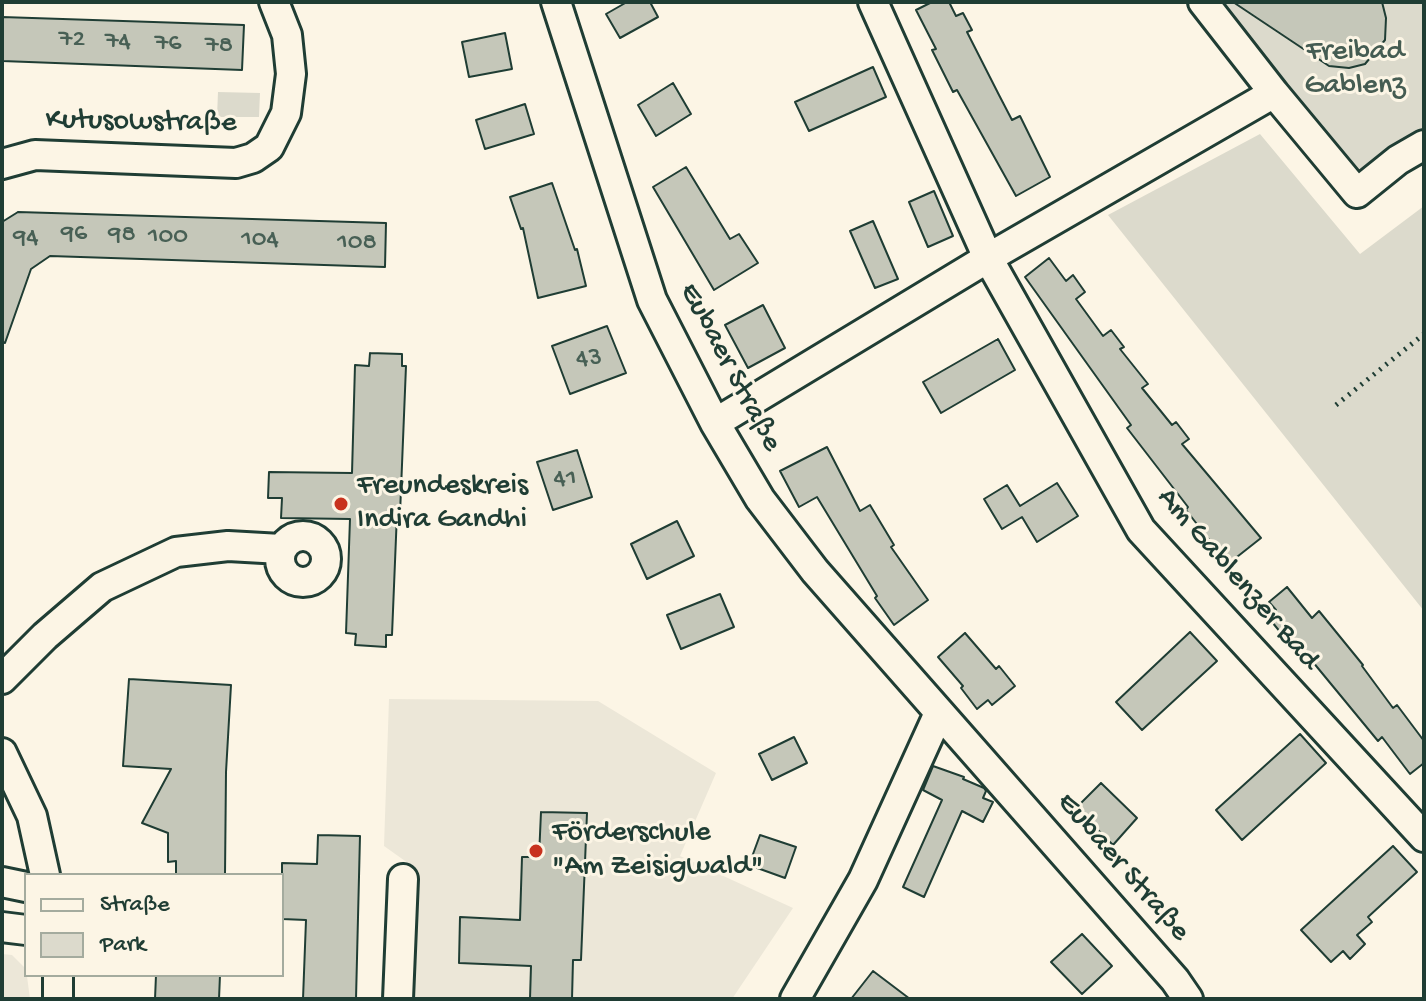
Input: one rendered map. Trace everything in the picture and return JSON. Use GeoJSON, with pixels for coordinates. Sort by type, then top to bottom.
{"type":"FeatureCollection","features":[{"type":"Feature","properties":{"kind":"street","name":"Kutusowstraße"},"geometry":{"type":"LineString","coordinates":[[2,164],[35,155],[236,163],[253,158],[269,147],[286,113],[290,87],[287,35],[274,2]]}},
{"type":"Feature","properties":{"kind":"street","name":"Eubaer Straße"},"geometry":{"type":"LineString","coordinates":[[556,2],[652,300],[715,423],[760,499],[815,571],[1175,980],[1188,999]]}},
{"type":"Feature","properties":{"kind":"street","name":"Am Gablenzer Bad"},"geometry":{"type":"LineString","coordinates":[[873,2],[988,258],[1141,530],[1424,837]]}},
{"type":"Feature","properties":{"kind":"street"},"geometry":{"type":"LineString","coordinates":[[1203,2],[1357,193],[1398,160],[1424,145]]}},
{"type":"Feature","properties":{"kind":"street"},"geometry":{"type":"LineString","coordinates":[[715,423],[988,258],[1274,93]]}},
{"type":"Feature","properties":{"kind":"street"},"geometry":{"type":"LineString","coordinates":[[2,679],[45,636],[102,587],[176,552],[228,546],[281,549]]}},
{"type":"Feature","properties":{"kind":"street"},"geometry":{"type":"LineString","coordinates":[[795,999],[863,880],[939,713]]}},
{"type":"Feature","properties":{"kind":"street"},"geometry":{"type":"LineString","coordinates":[[2,753],[10,787],[32,816],[45,873]]}},
{"type":"Feature","properties":{"kind":"street"},"geometry":{"type":"LineString","coordinates":[[398,999],[403,879]]}},
{"type":"Feature","properties":{"kind":"street"},"geometry":{"type":"LineString","coordinates":[[2,882],[24,887]]}},
{"type":"Feature","properties":{"kind":"street"},"geometry":{"type":"LineString","coordinates":[[2,927],[24,930]]}},
{"type":"Feature","properties":{"kind":"street"},"geometry":{"type":"LineString","coordinates":[[58,977],[58,999]]}},
{"type":"Feature","properties":{"kind":"path"},"geometry":{"type":"LineString","coordinates":[[1336,405],[1424,334]]}},
{"type":"Feature","properties":{"kind":"shaded area","name":"Förderschule \"Am Zeisigwald\""},"geometry":{"type":"Polygon","coordinates":[[[389,699],[598,701],[716,773],[680,856],[793,908],[732,999],[411,999],[415,868],[384,846],[389,699]]]}},
{"type":"Feature","properties":{"kind":"shaded area"},"geometry":{"type":"Polygon","coordinates":[[[2,954],[12,955],[24,967],[30,999],[2,999],[2,954]]]}},
{"type":"Feature","properties":{"kind":"green space","name":"Freibad Gablenz"},"geometry":{"type":"Polygon","coordinates":[[[1213,2],[1424,2],[1424,132],[1408,136],[1359,170],[1280,91],[1213,2]]]}},
{"type":"Feature","properties":{"kind":"green space"},"geometry":{"type":"Polygon","coordinates":[[[218,92],[260,93],[259,117],[217,117],[218,92]]]}},
{"type":"Feature","properties":{"kind":"green space"},"geometry":{"type":"Polygon","coordinates":[[[1260,134],[1360,254],[1424,206],[1424,611],[1108,215],[1260,134]]]}},
{"type":"Feature","properties":{"kind":"building"},"geometry":{"type":"Polygon","coordinates":[[[627,2],[650,2],[658,17],[620,38],[606,14],[627,2]]]}},
{"type":"Feature","properties":{"kind":"building"},"geometry":{"type":"Polygon","coordinates":[[[932,2],[949,2],[956,16],[963,13],[972,30],[967,32],[1012,120],[1020,116],[1050,177],[1016,196],[957,90],[953,92],[932,50],[936,49],[916,10],[932,2]]]}},
{"type":"Feature","properties":{"kind":"building"},"geometry":{"type":"Polygon","coordinates":[[[1233,2],[1382,2],[1386,18],[1385,40],[1365,64],[1349,68],[1329,66],[1233,2]]]}},
{"type":"Feature","properties":{"kind":"building"},"geometry":{"type":"Polygon","coordinates":[[[2,17],[244,25],[242,70],[2,61],[2,17]]]}},
{"type":"Feature","properties":{"kind":"building"},"geometry":{"type":"Polygon","coordinates":[[[505,33],[512,69],[469,77],[462,42],[505,33]]]}},
{"type":"Feature","properties":{"kind":"building"},"geometry":{"type":"Polygon","coordinates":[[[873,67],[886,97],[809,131],[795,102],[873,67]]]}},
{"type":"Feature","properties":{"kind":"building"},"geometry":{"type":"Polygon","coordinates":[[[673,83],[691,114],[656,136],[638,105],[673,83]]]}},
{"type":"Feature","properties":{"kind":"building"},"geometry":{"type":"Polygon","coordinates":[[[525,104],[534,134],[485,149],[476,120],[525,104]]]}},
{"type":"Feature","properties":{"kind":"building"},"geometry":{"type":"Polygon","coordinates":[[[686,167],[730,239],[739,234],[758,263],[714,290],[653,187],[686,167]]]}},
{"type":"Feature","properties":{"kind":"building"},"geometry":{"type":"Polygon","coordinates":[[[552,183],[577,249],[586,286],[538,298],[523,228],[510,197],[552,183]]]}},
{"type":"Feature","properties":{"kind":"building"},"geometry":{"type":"Polygon","coordinates":[[[934,191],[953,236],[928,247],[909,202],[934,191]]]}},
{"type":"Feature","properties":{"kind":"building"},"geometry":{"type":"Polygon","coordinates":[[[18,212],[386,223],[385,267],[50,256],[31,269],[5,343],[2,342],[2,222],[18,212]]]}},
{"type":"Feature","properties":{"kind":"building"},"geometry":{"type":"Polygon","coordinates":[[[873,221],[898,279],[875,288],[850,231],[873,221]]]}},
{"type":"Feature","properties":{"kind":"building"},"geometry":{"type":"Polygon","coordinates":[[[1049,258],[1066,281],[1073,275],[1085,292],[1076,299],[1103,336],[1111,330],[1124,347],[1120,349],[1148,384],[1142,388],[1172,425],[1176,422],[1189,439],[1182,444],[1261,538],[1228,564],[1127,428],[1131,425],[1025,277],[1049,258]]]}},
{"type":"Feature","properties":{"kind":"building"},"geometry":{"type":"Polygon","coordinates":[[[763,305],[785,348],[748,368],[725,325],[763,305]]]}},
{"type":"Feature","properties":{"kind":"building"},"geometry":{"type":"Polygon","coordinates":[[[607,326],[626,373],[570,394],[552,346],[607,326]]]}},
{"type":"Feature","properties":{"kind":"building"},"geometry":{"type":"Polygon","coordinates":[[[998,339],[1015,370],[941,413],[923,382],[998,339]]]}},
{"type":"Feature","properties":{"kind":"building","name":"Freundeskreis Indira Gandhi"},"geometry":{"type":"Polygon","coordinates":[[[370,353],[402,354],[402,366],[406,366],[392,635],[386,635],[386,647],[355,645],[356,634],[346,633],[350,519],[281,518],[282,498],[268,498],[269,472],[352,473],[355,365],[369,366],[370,353]]]}},
{"type":"Feature","properties":{"kind":"building"},"geometry":{"type":"Polygon","coordinates":[[[827,447],[860,511],[870,505],[894,545],[891,547],[928,600],[894,625],[817,497],[799,507],[780,471],[827,447]]]}},
{"type":"Feature","properties":{"kind":"building"},"geometry":{"type":"Polygon","coordinates":[[[577,450],[592,497],[553,510],[537,462],[577,450]]]}},
{"type":"Feature","properties":{"kind":"building"},"geometry":{"type":"Polygon","coordinates":[[[1057,483],[1078,516],[1037,542],[1022,517],[1002,529],[984,499],[1007,485],[1020,506],[1057,483]]]}},
{"type":"Feature","properties":{"kind":"building"},"geometry":{"type":"Polygon","coordinates":[[[677,521],[694,556],[647,579],[631,544],[677,521]]]}},
{"type":"Feature","properties":{"kind":"building"},"geometry":{"type":"Polygon","coordinates":[[[1287,587],[1312,618],[1319,611],[1393,708],[1397,705],[1424,741],[1424,763],[1410,774],[1382,737],[1378,741],[1303,650],[1298,654],[1268,617],[1276,610],[1269,602],[1287,587]]]}},
{"type":"Feature","properties":{"kind":"building"},"geometry":{"type":"Polygon","coordinates":[[[720,594],[734,627],[681,649],[667,615],[720,594]]]}},
{"type":"Feature","properties":{"kind":"building"},"geometry":{"type":"Polygon","coordinates":[[[1190,632],[1217,661],[1142,730],[1116,702],[1190,632]]]}},
{"type":"Feature","properties":{"kind":"building"},"geometry":{"type":"Polygon","coordinates":[[[965,633],[1015,686],[992,705],[988,700],[977,709],[961,688],[963,686],[938,657],[965,633]]]}},
{"type":"Feature","properties":{"kind":"building"},"geometry":{"type":"Polygon","coordinates":[[[129,679],[231,685],[225,873],[176,873],[176,861],[168,862],[168,833],[142,823],[171,769],[123,766],[129,679]]]}},
{"type":"Feature","properties":{"kind":"building"},"geometry":{"type":"Polygon","coordinates":[[[1300,734],[1326,763],[1242,840],[1216,810],[1300,734]]]}},
{"type":"Feature","properties":{"kind":"building"},"geometry":{"type":"Polygon","coordinates":[[[794,737],[807,763],[772,780],[759,754],[794,737]]]}},
{"type":"Feature","properties":{"kind":"building"},"geometry":{"type":"Polygon","coordinates":[[[933,766],[984,788],[983,798],[993,802],[983,822],[962,811],[924,897],[903,887],[942,800],[923,790],[933,766]]]}},
{"type":"Feature","properties":{"kind":"building"},"geometry":{"type":"Polygon","coordinates":[[[1101,783],[1137,818],[1113,845],[1076,808],[1101,783]]]}},
{"type":"Feature","properties":{"kind":"building"},"geometry":{"type":"Polygon","coordinates":[[[541,812],[587,813],[581,960],[573,960],[572,999],[530,999],[531,966],[459,963],[460,917],[520,920],[522,857],[539,857],[541,812]]]}},
{"type":"Feature","properties":{"kind":"building"},"geometry":{"type":"Polygon","coordinates":[[[318,835],[360,836],[356,999],[303,999],[306,920],[284,919],[282,863],[317,864],[318,835]]]}},
{"type":"Feature","properties":{"kind":"building"},"geometry":{"type":"Polygon","coordinates":[[[760,835],[796,847],[785,878],[749,865],[760,835]]]}},
{"type":"Feature","properties":{"kind":"building"},"geometry":{"type":"Polygon","coordinates":[[[1393,846],[1417,872],[1368,917],[1372,922],[1357,935],[1365,944],[1350,959],[1343,951],[1331,962],[1301,930],[1393,846]]]}},
{"type":"Feature","properties":{"kind":"building"},"geometry":{"type":"Polygon","coordinates":[[[1082,934],[1112,966],[1082,994],[1051,962],[1082,934]]]}},
{"type":"Feature","properties":{"kind":"building"},"geometry":{"type":"Polygon","coordinates":[[[873,971],[910,999],[851,999],[873,971]]]}},
{"type":"Feature","properties":{"kind":"building"},"geometry":{"type":"Polygon","coordinates":[[[156,977],[220,977],[219,999],[155,999],[156,977]]]}},
{"type":"Feature","properties":{"kind":"place","name":"Freundeskreis Indira Gandhi"},"geometry":{"type":"Point","coordinates":[341,504]}},
{"type":"Feature","properties":{"kind":"place","name":"Förderschule \"Am Zeisigwald\""},"geometry":{"type":"Point","coordinates":[536,851]}}]}
